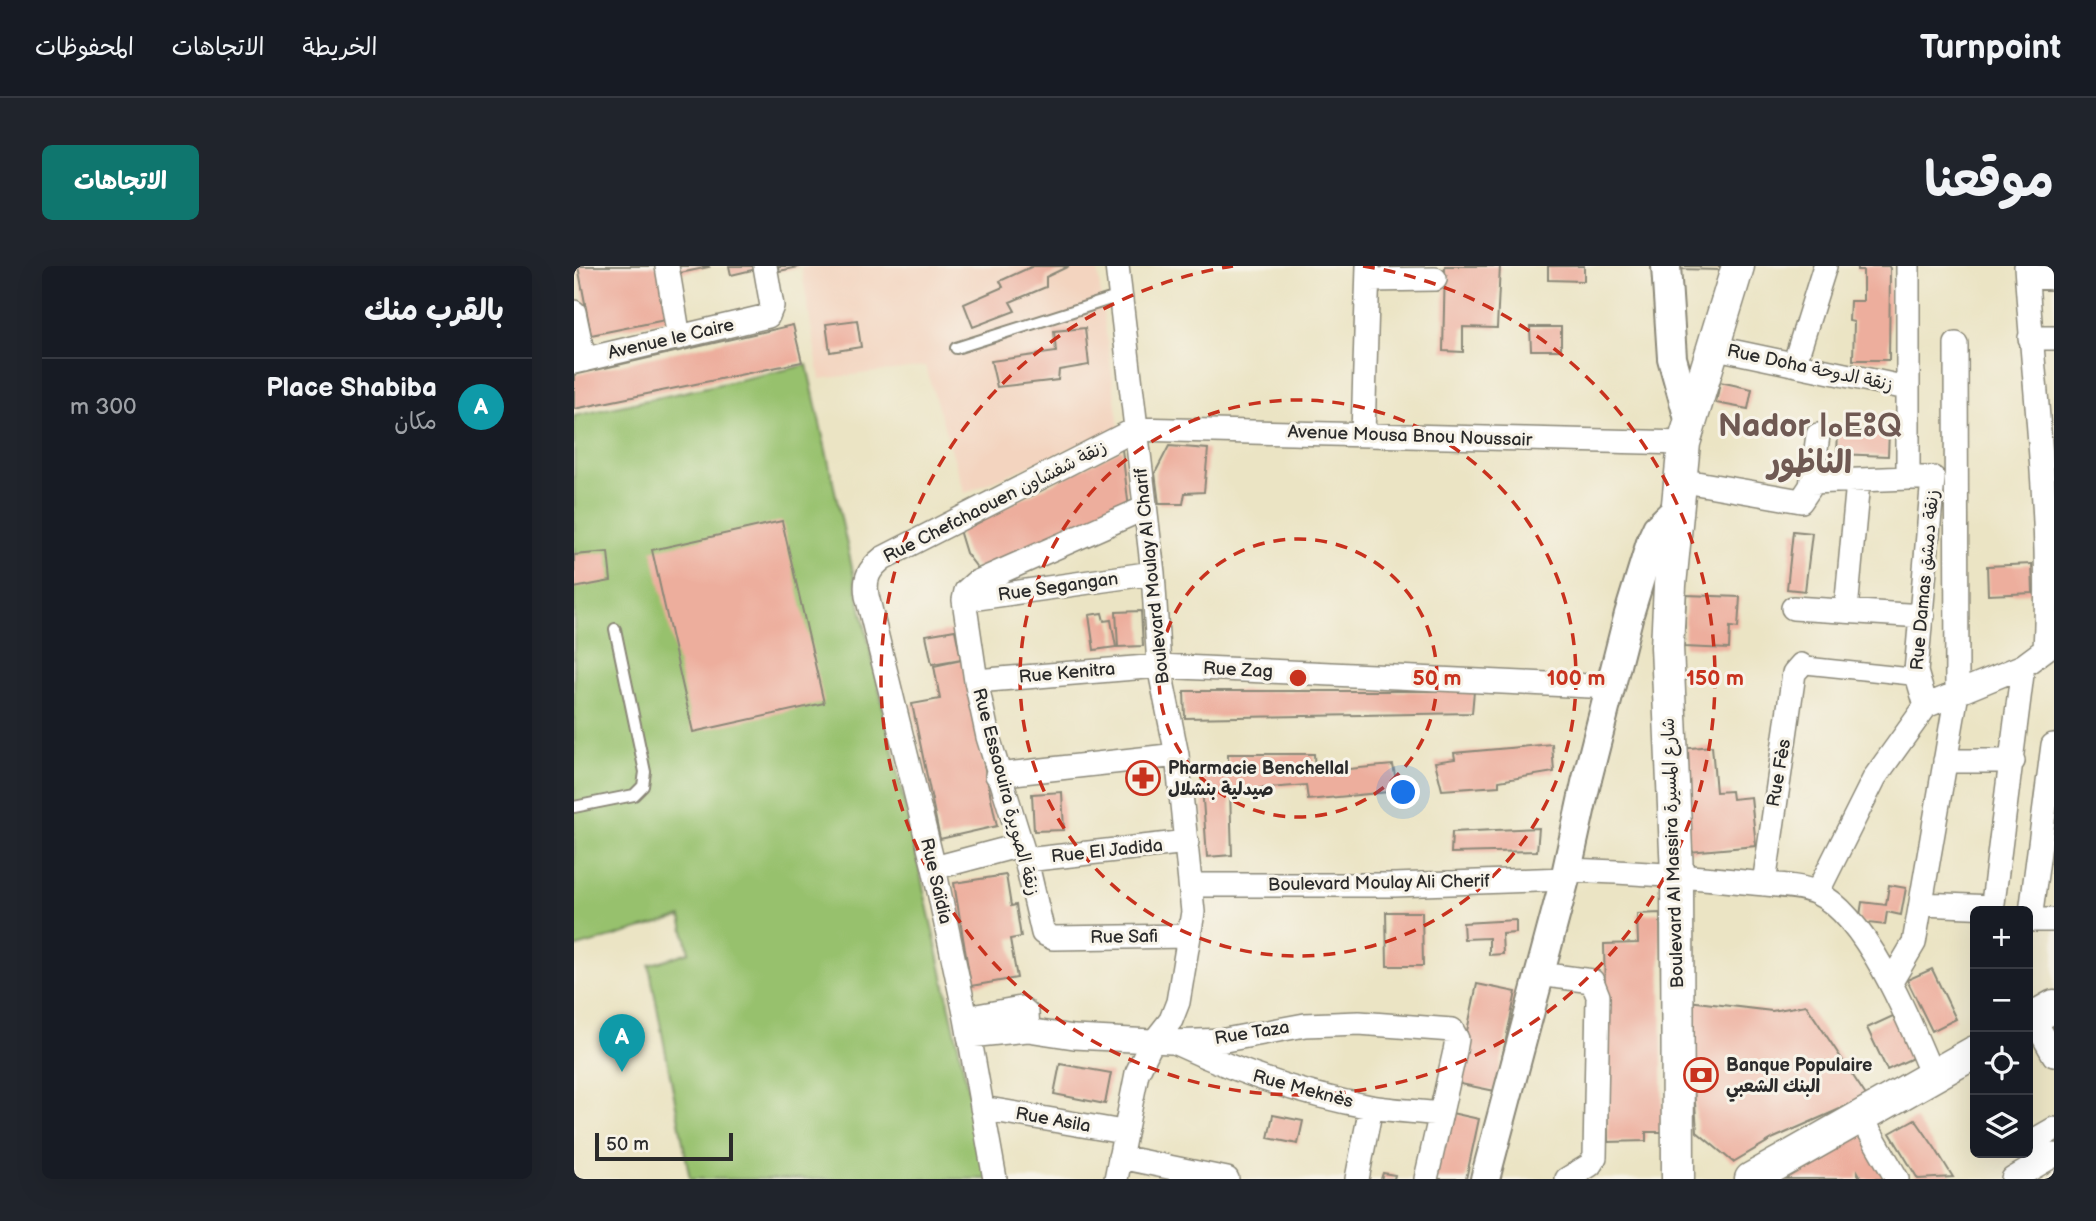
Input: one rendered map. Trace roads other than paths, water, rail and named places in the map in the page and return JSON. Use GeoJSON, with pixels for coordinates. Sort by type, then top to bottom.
{"type":"FeatureCollection","features":[{"type":"Feature","properties":{"kind":"main road"},"geometry":{"type":"LineString","coordinates":[[1686,431],[1738,266]]}},
{"type":"Feature","properties":{"kind":"main road","name":"Boulevard Al Massira شارع المسيرة"},"geometry":{"type":"LineString","coordinates":[[1678,1179],[1677,874],[1667,647],[1678,495],[1686,431]]}},
{"type":"Feature","properties":{"kind":"main road"},"geometry":{"type":"LineString","coordinates":[[1751,1179],[1970,1055]]}},
{"type":"Feature","properties":{"kind":"street"},"geometry":{"type":"LineString","coordinates":[[667,266],[679,338]]}},
{"type":"Feature","properties":{"kind":"street","name":"Avenue le Caire"},"geometry":{"type":"LineString","coordinates":[[579,361],[768,316],[772,306],[765,266]]}},
{"type":"Feature","properties":{"kind":"street","name":"Boulevard Moulay Al Charif"},"geometry":{"type":"LineString","coordinates":[[1117,266],[1153,573],[1158,666],[1177,755],[1192,885],[1192,912],[1178,1002],[1163,1041],[1137,1073],[1123,1132],[1118,1168]]}},
{"type":"Feature","properties":{"kind":"street","name":"Boulevard Al Massira شارع المسيرة"},"geometry":{"type":"LineString","coordinates":[[1666,266],[1672,358],[1686,431]]}},
{"type":"Feature","properties":{"kind":"street"},"geometry":{"type":"LineString","coordinates":[[1795,362],[1825,266]]}},
{"type":"Feature","properties":{"kind":"street","name":"Rue Damas زنقة دمشق"},"geometry":{"type":"LineString","coordinates":[[1908,266],[1908,478],[1933,478],[1916,677],[1926,706]]}},
{"type":"Feature","properties":{"kind":"street"},"geometry":{"type":"LineString","coordinates":[[1932,1075],[1891,982],[1843,914],[1817,893],[1875,777],[1926,706],[2023,666],[2051,648],[2048,600],[2048,423],[2030,338],[2026,271],[2054,278]]}},
{"type":"Feature","properties":{"kind":"street"},"geometry":{"type":"LineString","coordinates":[[1363,435],[1368,273],[1435,279]]}},
{"type":"Feature","properties":{"kind":"street"},"geometry":{"type":"LineString","coordinates":[[574,312],[579,361]]}},
{"type":"Feature","properties":{"kind":"street"},"geometry":{"type":"LineString","coordinates":[[2030,338],[2054,338]]}},
{"type":"Feature","properties":{"kind":"street"},"geometry":{"type":"LineString","coordinates":[[1891,982],[1909,956],[1922,904],[1958,693],[1956,344]]}},
{"type":"Feature","properties":{"kind":"street","name":"Rue Doha زنقة الدوحة"},"geometry":{"type":"LineString","coordinates":[[1712,347],[1795,362],[1907,388]]}},
{"type":"Feature","properties":{"kind":"street","name":"Avenue Mousa Bnou Noussair"},"geometry":{"type":"LineString","coordinates":[[1136,429],[1363,435],[1686,431]]}},
{"type":"Feature","properties":{"kind":"street","name":"Rue Chefchaouen زنقة شفشاون"},"geometry":{"type":"LineString","coordinates":[[865,586],[867,575],[883,558],[1136,429]]}},
{"type":"Feature","properties":{"kind":"street"},"geometry":{"type":"LineString","coordinates":[[1485,1179],[1567,874],[1611,687],[1652,539],[1678,495],[1791,501],[1805,498],[1812,482],[1818,435]]}},
{"type":"Feature","properties":{"kind":"street"},"geometry":{"type":"LineString","coordinates":[[1812,482],[1908,478]]}},
{"type":"Feature","properties":{"kind":"street"},"geometry":{"type":"LineString","coordinates":[[1933,478],[1958,480]]}},
{"type":"Feature","properties":{"kind":"street"},"geometry":{"type":"LineString","coordinates":[[1846,610],[1858,482]]}},
{"type":"Feature","properties":{"kind":"street"},"geometry":{"type":"LineString","coordinates":[[965,596],[975,583],[1145,508]]}},
{"type":"Feature","properties":{"kind":"street","name":"Rue Segangan"},"geometry":{"type":"LineString","coordinates":[[965,596],[1153,573]]}},
{"type":"Feature","properties":{"kind":"street","name":"Rue Saïdia"},"geometry":{"type":"LineString","coordinates":[[865,586],[934,868],[995,1179]]}},
{"type":"Feature","properties":{"kind":"street","name":"Rue Essaouira زنقة الصويرة"},"geometry":{"type":"LineString","coordinates":[[965,596],[976,681],[997,775],[1024,852],[1043,933],[1061,938]]}},
{"type":"Feature","properties":{"kind":"street"},"geometry":{"type":"LineString","coordinates":[[1793,608],[1923,615]]}},
{"type":"Feature","properties":{"kind":"street"},"geometry":{"type":"LineString","coordinates":[[1801,665],[1916,677]]}},
{"type":"Feature","properties":{"kind":"street","name":"Rue Fès"},"geometry":{"type":"LineString","coordinates":[[1764,884],[1794,673],[1801,665]]}},
{"type":"Feature","properties":{"kind":"street","name":"Rue Zag"},"geometry":{"type":"LineString","coordinates":[[1158,666],[1611,687]]}},
{"type":"Feature","properties":{"kind":"street","name":"Rue Kenitra"},"geometry":{"type":"LineString","coordinates":[[976,681],[1158,666]]}},
{"type":"Feature","properties":{"kind":"street"},"geometry":{"type":"LineString","coordinates":[[1992,906],[2023,666]]}},
{"type":"Feature","properties":{"kind":"street"},"geometry":{"type":"LineString","coordinates":[[1945,761],[2053,751],[2045,850],[2032,906]]}},
{"type":"Feature","properties":{"kind":"street"},"geometry":{"type":"LineString","coordinates":[[997,775],[1177,755]]}},
{"type":"Feature","properties":{"kind":"street","name":"Rue El Jadida"},"geometry":{"type":"LineString","coordinates":[[934,868],[1024,852],[1187,842]]}},
{"type":"Feature","properties":{"kind":"street","name":"Boulevard Moulay Ali Cherif"},"geometry":{"type":"LineString","coordinates":[[1192,885],[1395,885],[1567,874],[1677,874],[1817,893]]}},
{"type":"Feature","properties":{"kind":"street"},"geometry":{"type":"LineString","coordinates":[[1922,904],[1970,907]]}},
{"type":"Feature","properties":{"kind":"street"},"geometry":{"type":"LineString","coordinates":[[2033,920],[2054,920]]}},
{"type":"Feature","properties":{"kind":"street","name":"Rue Safi"},"geometry":{"type":"LineString","coordinates":[[1061,938],[1188,936]]}},
{"type":"Feature","properties":{"kind":"street"},"geometry":{"type":"LineString","coordinates":[[1539,974],[1590,980],[1595,982],[1598,996],[1595,1157],[1590,1165],[1567,1179]]}},
{"type":"Feature","properties":{"kind":"street"},"geometry":{"type":"LineString","coordinates":[[2038,1015],[2054,1055]]}},
{"type":"Feature","properties":{"kind":"street","name":"Rue Taza"},"geometry":{"type":"LineString","coordinates":[[967,1027],[1056,1032],[1071,1037],[1163,1041],[1225,1041],[1305,1025],[1415,1025],[1455,1031],[1455,1051],[1440,1114]]}},
{"type":"Feature","properties":{"kind":"street","name":"Rue Meknès"},"geometry":{"type":"LineString","coordinates":[[1163,1041],[1234,1070],[1371,1107],[1440,1114]]}},
{"type":"Feature","properties":{"kind":"street"},"geometry":{"type":"LineString","coordinates":[[1357,1179],[1371,1107]]}},
{"type":"Feature","properties":{"kind":"street","name":"Rue Asila"},"geometry":{"type":"LineString","coordinates":[[982,1108],[1123,1132]]}},
{"type":"Feature","properties":{"kind":"street"},"geometry":{"type":"LineString","coordinates":[[1426,1179],[1440,1114]]}},
{"type":"Feature","properties":{"kind":"street"},"geometry":{"type":"LineString","coordinates":[[1860,1115],[1897,1179]]}},
{"type":"Feature","properties":{"kind":"street"},"geometry":{"type":"LineString","coordinates":[[2013,1179],[2054,1129]]}},
{"type":"Feature","properties":{"kind":"street"},"geometry":{"type":"LineString","coordinates":[[1118,1168],[1227,1179]]}},
{"type":"Feature","properties":{"kind":"lane"},"geometry":{"type":"LineString","coordinates":[[956,348],[1121,296]]}},
{"type":"Feature","properties":{"kind":"lane"},"geometry":{"type":"LineString","coordinates":[[574,807],[634,795],[643,786],[645,772],[615,629]]}},
{"type":"Feature","properties":{"kind":"place","name":"Pharmacie Benchellal صيدلية بنشلال"},"geometry":{"type":"Point","coordinates":[1143,778]}},
{"type":"Feature","properties":{"kind":"place","name":"Place Shabiba"},"geometry":{"type":"Point","coordinates":[622,1072]}},
{"type":"Feature","properties":{"kind":"place","name":"Banque Populaire البنك الشعبي"},"geometry":{"type":"Point","coordinates":[1701,1075]}},
{"type":"Feature","properties":{"kind":"district","name":"Nador ⵏⴰⴹⵓⵕ الناظور"},"geometry":{"type":"Point","coordinates":[1810,444]}}]}
